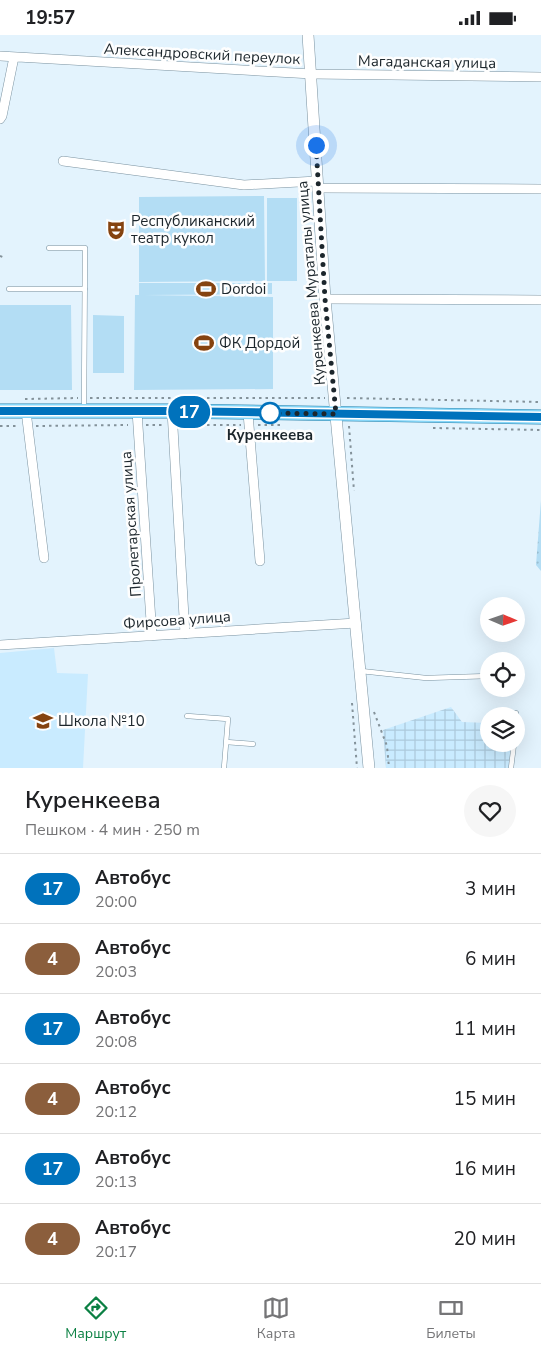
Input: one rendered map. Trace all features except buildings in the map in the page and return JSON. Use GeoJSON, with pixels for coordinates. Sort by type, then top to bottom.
{"type":"FeatureCollection","features":[{"type":"Feature","properties":{"kind":"main road"},"geometry":{"type":"LineString","coordinates":[[0,411],[22,405],[84,405],[137,411],[541,417]]}},
{"type":"Feature","properties":{"kind":"street","name":"Куренкеева Мураталы улица"},"geometry":{"type":"LineString","coordinates":[[308,35],[325,299],[369,768]]}},
{"type":"Feature","properties":{"kind":"street","name":"Александровский переулок"},"geometry":{"type":"LineString","coordinates":[[0,56],[312,74]]}},
{"type":"Feature","properties":{"kind":"street"},"geometry":{"type":"LineString","coordinates":[[0,119],[14,57]]}},
{"type":"Feature","properties":{"kind":"street","name":"Магаданская улица"},"geometry":{"type":"LineString","coordinates":[[312,74],[541,77]]}},
{"type":"Feature","properties":{"kind":"street"},"geometry":{"type":"LineString","coordinates":[[63,161],[244,185],[318,184],[541,189]]}},
{"type":"Feature","properties":{"kind":"street"},"geometry":{"type":"LineString","coordinates":[[325,299],[541,300]]}},
{"type":"Feature","properties":{"kind":"street"},"geometry":{"type":"LineString","coordinates":[[22,405],[44,558]]}},
{"type":"Feature","properties":{"kind":"street","name":"Пролетарская улица"},"geometry":{"type":"LineString","coordinates":[[137,411],[152,636]]}},
{"type":"Feature","properties":{"kind":"street"},"geometry":{"type":"LineString","coordinates":[[172,411],[185,634]]}},
{"type":"Feature","properties":{"kind":"street"},"geometry":{"type":"LineString","coordinates":[[248,413],[260,561]]}},
{"type":"Feature","properties":{"kind":"street","name":"Фирсова улица"},"geometry":{"type":"LineString","coordinates":[[0,645],[356,623]]}},
{"type":"Feature","properties":{"kind":"lane"},"geometry":{"type":"LineString","coordinates":[[49,248],[85,248],[84,405]]}},
{"type":"Feature","properties":{"kind":"lane"},"geometry":{"type":"LineString","coordinates":[[9,289],[85,289]]}},
{"type":"Feature","properties":{"kind":"lane"},"geometry":{"type":"LineString","coordinates":[[360,671],[426,678],[480,676]]}},
{"type":"Feature","properties":{"kind":"lane"},"geometry":{"type":"LineString","coordinates":[[187,716],[228,719],[224,768]]}},
{"type":"Feature","properties":{"kind":"lane"},"geometry":{"type":"LineString","coordinates":[[226,742],[253,745]]}},
{"type":"Feature","properties":{"kind":"lane"},"geometry":{"type":"LineString","coordinates":[[512,768],[513,752]]}},
{"type":"Feature","properties":{"kind":"path"},"geometry":{"type":"LineString","coordinates":[[0,257],[5,258]]}},
{"type":"Feature","properties":{"kind":"path"},"geometry":{"type":"LineString","coordinates":[[22,405],[325,398]]}},
{"type":"Feature","properties":{"kind":"path"},"geometry":{"type":"LineString","coordinates":[[347,398],[541,402]]}},
{"type":"Feature","properties":{"kind":"path"},"geometry":{"type":"LineString","coordinates":[[349,425],[354,494]]}},
{"type":"Feature","properties":{"kind":"path"},"geometry":{"type":"LineString","coordinates":[[426,427],[541,430]]}},
{"type":"Feature","properties":{"kind":"path"},"geometry":{"type":"LineString","coordinates":[[372,705],[387,746],[389,768]]}},
{"type":"Feature","properties":{"kind":"shaded area"},"geometry":{"type":"Polygon","coordinates":[[[264,196],[265,281],[139,282],[139,197],[264,196]]]}},
{"type":"Feature","properties":{"kind":"shaded area"},"geometry":{"type":"Polygon","coordinates":[[[267,198],[297,198],[297,281],[267,281],[267,198]]]}},
{"type":"Feature","properties":{"kind":"shaded area","name":"ФК Дордой"},"geometry":{"type":"Polygon","coordinates":[[[139,283],[272,283],[272,294],[144,295],[273,297],[273,389],[134,390],[135,295],[139,295],[139,283]]]}},
{"type":"Feature","properties":{"kind":"shaded area"},"geometry":{"type":"Polygon","coordinates":[[[0,305],[71,305],[72,390],[0,390],[0,305]]]}},
{"type":"Feature","properties":{"kind":"shaded area"},"geometry":{"type":"Polygon","coordinates":[[[93,315],[124,316],[124,373],[93,373],[93,315]]]}},
{"type":"Feature","properties":{"kind":"shaded area"},"geometry":{"type":"Polygon","coordinates":[[[541,500],[541,571],[536,565],[541,500]]]}},
{"type":"Feature","properties":{"kind":"shaded area","name":"Школа №10"},"geometry":{"type":"Polygon","coordinates":[[[54,648],[57,673],[88,674],[83,768],[0,768],[0,653],[54,648]]]}},
{"type":"Feature","properties":{"kind":"shaded area"},"geometry":{"type":"Polygon","coordinates":[[[451,707],[462,722],[480,723],[480,752],[510,752],[509,768],[386,768],[383,730],[451,707]]]}},
{"type":"Feature","properties":{"kind":"bus line","name":"17"},"geometry":{"type":"LineString","coordinates":[[0,411],[172,411],[541,417]]}},
{"type":"Feature","properties":{"kind":"place","name":"Республиканский театр кукол"},"geometry":{"type":"Point","coordinates":[116,230]}},
{"type":"Feature","properties":{"kind":"place","name":"Dordoi"},"geometry":{"type":"Point","coordinates":[206,289]}},
{"type":"Feature","properties":{"kind":"place","name":"ФК Дордой"},"geometry":{"type":"Point","coordinates":[204,343]}},
{"type":"Feature","properties":{"kind":"place","name":"Куренкеева"},"geometry":{"type":"Point","coordinates":[270,413]}},
{"type":"Feature","properties":{"kind":"place","name":"Школа №10"},"geometry":{"type":"Point","coordinates":[43,721]}},
{"type":"Feature","properties":{"kind":"route"},"geometry":{"type":"LineString","coordinates":[[270,413],[336,414],[325,299],[316,145]]}}]}
